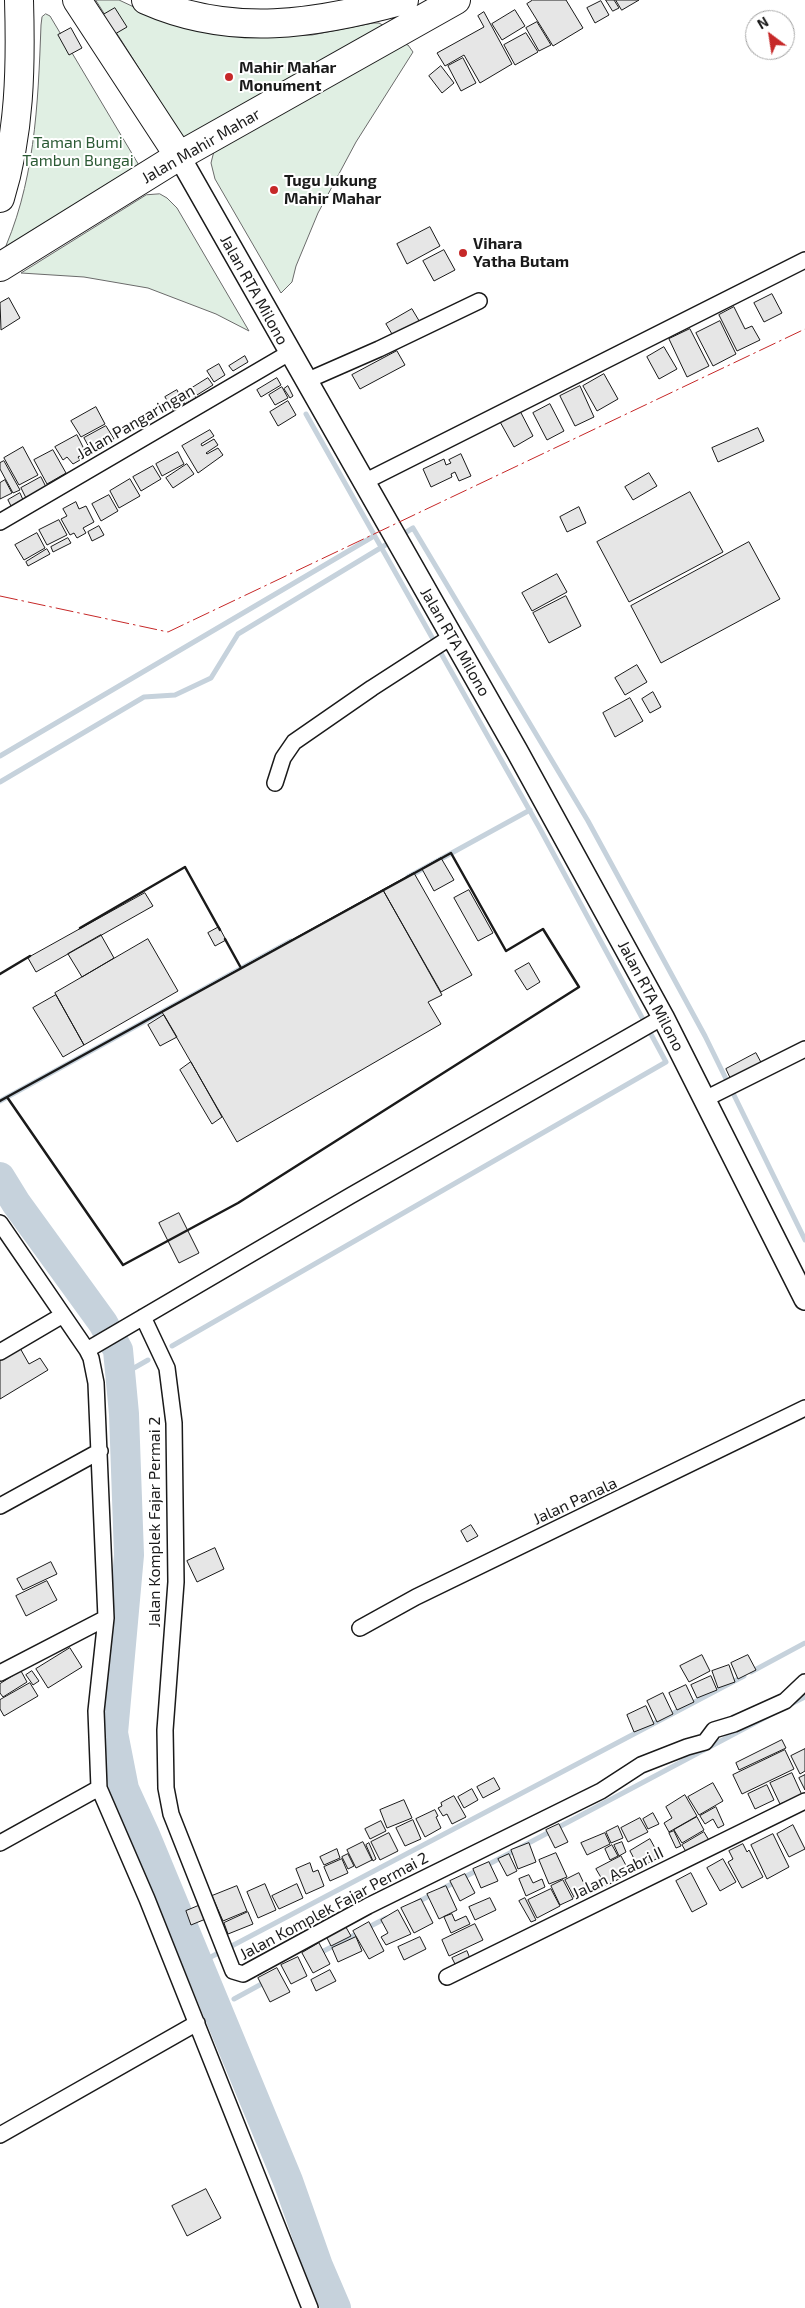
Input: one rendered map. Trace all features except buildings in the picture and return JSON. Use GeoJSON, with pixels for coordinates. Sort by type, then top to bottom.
{"type":"FeatureCollection","features":[{"type":"Feature","properties":{"kind":"highway"},"geometry":{"type":"LineString","coordinates":[[0,198],[20,65],[19,0]]}},
{"type":"Feature","properties":{"kind":"highway","name":"Jalan RTA Milono"},"geometry":{"type":"LineString","coordinates":[[77,0],[179,156]]}},
{"type":"Feature","properties":{"kind":"highway"},"geometry":{"type":"LineString","coordinates":[[146,0],[190,17],[214,21],[263,24],[320,19],[404,0]]}},
{"type":"Feature","properties":{"kind":"highway","name":"Jalan Mahir Mahar"},"geometry":{"type":"LineString","coordinates":[[0,266],[179,156],[456,0]]}},
{"type":"Feature","properties":{"kind":"street","name":"Jalan RTA Milono"},"geometry":{"type":"LineString","coordinates":[[179,156],[517,751],[663,1017],[805,1299]]}},
{"type":"Feature","properties":{"kind":"street"},"geometry":{"type":"LineString","coordinates":[[364,482],[805,260]]}},
{"type":"Feature","properties":{"kind":"street"},"geometry":{"type":"LineString","coordinates":[[306,381],[379,349],[479,301]]}},
{"type":"Feature","properties":{"kind":"street","name":"Jalan Pangaringan"},"geometry":{"type":"LineString","coordinates":[[0,522],[290,353]]}},
{"type":"Feature","properties":{"kind":"street"},"geometry":{"type":"LineString","coordinates":[[275,784],[283,758],[294,742],[372,688],[451,637]]}},
{"type":"Feature","properties":{"kind":"street"},"geometry":{"type":"LineString","coordinates":[[92,1347],[350,1196],[663,1017]]}},
{"type":"Feature","properties":{"kind":"street"},"geometry":{"type":"LineString","coordinates":[[705,1099],[805,1048]]}},
{"type":"Feature","properties":{"kind":"street"},"geometry":{"type":"LineString","coordinates":[[0,1223],[63,1315],[92,1347],[91,1358],[96,1383],[100,1451],[106,1618],[96,1711],[99,1788],[147,1899],[310,2308]]}},
{"type":"Feature","properties":{"kind":"street"},"geometry":{"type":"LineString","coordinates":[[0,1352],[63,1315]]}},
{"type":"Feature","properties":{"kind":"street","name":"Jalan Komplek Fajar Permai 2"},"geometry":{"type":"LineString","coordinates":[[143,1317],[167,1368],[174,1423],[176,1582],[165,1730],[166,1788],[170,1814],[233,1971],[243,1974],[368,1906],[601,1791],[641,1765],[705,1742],[714,1730],[734,1724],[785,1701],[805,1682]]}},
{"type":"Feature","properties":{"kind":"street","name":"Jalan Panala"},"geometry":{"type":"LineString","coordinates":[[360,1628],[451,1580],[805,1408]]}},
{"type":"Feature","properties":{"kind":"street"},"geometry":{"type":"LineString","coordinates":[[0,1506],[100,1451]]}},
{"type":"Feature","properties":{"kind":"street"},"geometry":{"type":"LineString","coordinates":[[0,1673],[106,1618]]}},
{"type":"Feature","properties":{"kind":"street"},"geometry":{"type":"LineString","coordinates":[[0,1842],[99,1788]]}},
{"type":"Feature","properties":{"kind":"street","name":"Jalan Asabri II"},"geometry":{"type":"LineString","coordinates":[[447,1977],[805,1801]]}},
{"type":"Feature","properties":{"kind":"street"},"geometry":{"type":"LineString","coordinates":[[0,2135],[197,2023]]}},
{"type":"Feature","properties":{"kind":"green space"},"geometry":{"type":"Polygon","coordinates":[[[96,0],[119,0],[151,15],[190,28],[230,36],[312,35],[373,23],[379,23],[386,27],[187,143],[96,0]]]}},
{"type":"Feature","properties":{"kind":"green space","name":"Taman Bumi Tambun Bungai"},"geometry":{"type":"Polygon","coordinates":[[[46,14],[50,16],[140,167],[0,259],[12,231],[28,174],[36,115],[41,25],[42,17],[46,14]]]}},
{"type":"Feature","properties":{"kind":"green space"},"geometry":{"type":"Polygon","coordinates":[[[397,42],[408,45],[413,52],[356,142],[318,213],[296,266],[292,282],[281,293],[215,179],[211,163],[214,151],[397,42]]]}},
{"type":"Feature","properties":{"kind":"green space"},"geometry":{"type":"Polygon","coordinates":[[[160,194],[177,208],[249,331],[216,314],[148,288],[84,277],[21,273],[146,195],[160,194]]]}},
{"type":"Feature","properties":{"kind":"waterway"},"geometry":{"type":"LineString","coordinates":[[172,1346],[666,1062],[539,827],[306,414]]}},
{"type":"Feature","properties":{"kind":"waterway"},"geometry":{"type":"LineString","coordinates":[[400,536],[413,528],[588,821],[705,1036],[805,1240]]}},
{"type":"Feature","properties":{"kind":"waterway"},"geometry":{"type":"LineString","coordinates":[[0,756],[374,536]]}},
{"type":"Feature","properties":{"kind":"waterway"},"geometry":{"type":"LineString","coordinates":[[0,782],[144,697],[175,695],[211,678],[238,634],[392,541]]}},
{"type":"Feature","properties":{"kind":"waterway"},"geometry":{"type":"LineString","coordinates":[[408,877],[530,810]]}},
{"type":"Feature","properties":{"kind":"waterway"},"geometry":{"type":"LineString","coordinates":[[0,1101],[291,941]]}},
{"type":"Feature","properties":{"kind":"waterway"},"geometry":{"type":"LineString","coordinates":[[0,1177],[16,1203],[103,1323],[118,1350],[124,1414],[129,1555],[113,1733],[124,1789],[145,1835],[288,2181],[318,2266],[336,2308]]}},
{"type":"Feature","properties":{"kind":"waterway"},"geometry":{"type":"LineString","coordinates":[[0,1194],[103,1323]]}},
{"type":"Feature","properties":{"kind":"waterway"},"geometry":{"type":"LineString","coordinates":[[120,1376],[148,1360]]}},
{"type":"Feature","properties":{"kind":"waterway"},"geometry":{"type":"LineString","coordinates":[[751,1672],[805,1643]]}},
{"type":"Feature","properties":{"kind":"waterway"},"geometry":{"type":"LineString","coordinates":[[207,1959],[744,1676]]}},
{"type":"Feature","properties":{"kind":"waterway"},"geometry":{"type":"LineString","coordinates":[[789,1705],[805,1697]]}},
{"type":"Feature","properties":{"kind":"waterway"},"geometry":{"type":"LineString","coordinates":[[442,1889],[768,1716]]}},
{"type":"Feature","properties":{"kind":"waterway"},"geometry":{"type":"LineString","coordinates":[[416,1903],[433,1894]]}},
{"type":"Feature","properties":{"kind":"waterway"},"geometry":{"type":"LineString","coordinates":[[367,1928],[386,1918]]}},
{"type":"Feature","properties":{"kind":"waterway"},"geometry":{"type":"LineString","coordinates":[[318,1954],[360,1932]]}},
{"type":"Feature","properties":{"kind":"waterway"},"geometry":{"type":"LineString","coordinates":[[234,1999],[267,1981]]}},
{"type":"Feature","properties":{"kind":"wall"},"geometry":{"type":"LineString","coordinates":[[451,853],[506,951],[543,929],[579,987],[238,1203],[123,1265],[7,1097],[451,853]]}},
{"type":"Feature","properties":{"kind":"wall"},"geometry":{"type":"LineString","coordinates":[[80,928],[185,867],[220,930]]}},
{"type":"Feature","properties":{"kind":"wall"},"geometry":{"type":"LineString","coordinates":[[225,939],[241,968]]}},
{"type":"Feature","properties":{"kind":"wall"},"geometry":{"type":"LineString","coordinates":[[0,974],[30,956]]}},
{"type":"Feature","properties":{"kind":"wall"},"geometry":{"type":"LineString","coordinates":[[0,1101],[7,1097]]}},
{"type":"Feature","properties":{"kind":"power"},"geometry":{"type":"LineString","coordinates":[[0,596],[168,632],[805,329]]}},
{"type":"Feature","properties":{"kind":"place","name":"Mahir Mahar Monument"},"geometry":{"type":"Point","coordinates":[229,77]}},
{"type":"Feature","properties":{"kind":"place","name":"Tugu Jukung Mahir Mahar"},"geometry":{"type":"Point","coordinates":[274,190]}},
{"type":"Feature","properties":{"kind":"place","name":"Vihara Yatha Butam"},"geometry":{"type":"Point","coordinates":[463,253]}}]}
